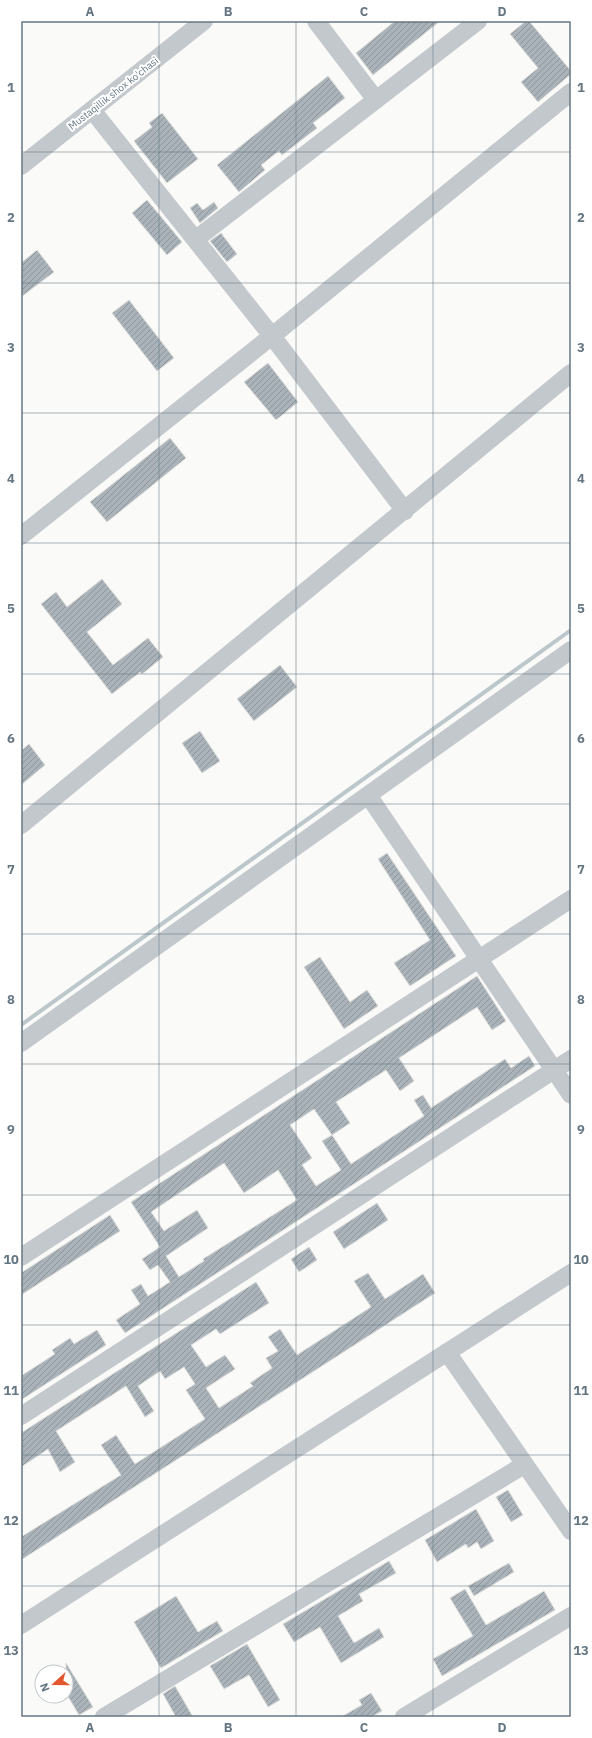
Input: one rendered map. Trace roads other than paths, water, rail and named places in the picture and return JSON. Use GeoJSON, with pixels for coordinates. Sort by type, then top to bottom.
{"type":"FeatureCollection","features":[{"type":"Feature","properties":{"kind":"street","name":"Mustaqillik shox ko'chasi"},"geometry":{"type":"LineString","coordinates":[[21,166],[204,21]]}},
{"type":"Feature","properties":{"kind":"street"},"geometry":{"type":"LineString","coordinates":[[316,21],[376,100]]}},
{"type":"Feature","properties":{"kind":"street"},"geometry":{"type":"LineString","coordinates":[[196,239],[478,21]]}},
{"type":"Feature","properties":{"kind":"street"},"geometry":{"type":"LineString","coordinates":[[21,536],[272,336],[571,92]]}},
{"type":"Feature","properties":{"kind":"street"},"geometry":{"type":"LineString","coordinates":[[92,110],[272,336],[405,511]]}},
{"type":"Feature","properties":{"kind":"street"},"geometry":{"type":"LineString","coordinates":[[21,825],[405,511],[571,373]]}},
{"type":"Feature","properties":{"kind":"street"},"geometry":{"type":"LineString","coordinates":[[21,1043],[571,650]]}},
{"type":"Feature","properties":{"kind":"street"},"geometry":{"type":"LineString","coordinates":[[368,795],[571,1096]]}},
{"type":"Feature","properties":{"kind":"street"},"geometry":{"type":"LineString","coordinates":[[21,1257],[571,899]]}},
{"type":"Feature","properties":{"kind":"street"},"geometry":{"type":"LineString","coordinates":[[21,1416],[571,1059]]}},
{"type":"Feature","properties":{"kind":"street"},"geometry":{"type":"LineString","coordinates":[[21,1625],[571,1273]]}},
{"type":"Feature","properties":{"kind":"street"},"geometry":{"type":"LineString","coordinates":[[447,1352],[571,1531]]}},
{"type":"Feature","properties":{"kind":"street"},"geometry":{"type":"LineString","coordinates":[[104,1717],[524,1465]]}},
{"type":"Feature","properties":{"kind":"street"},"geometry":{"type":"LineString","coordinates":[[404,1717],[571,1616]]}},
{"type":"Feature","properties":{"kind":"waterway"},"geometry":{"type":"LineString","coordinates":[[21,1025],[571,630]]}}]}
